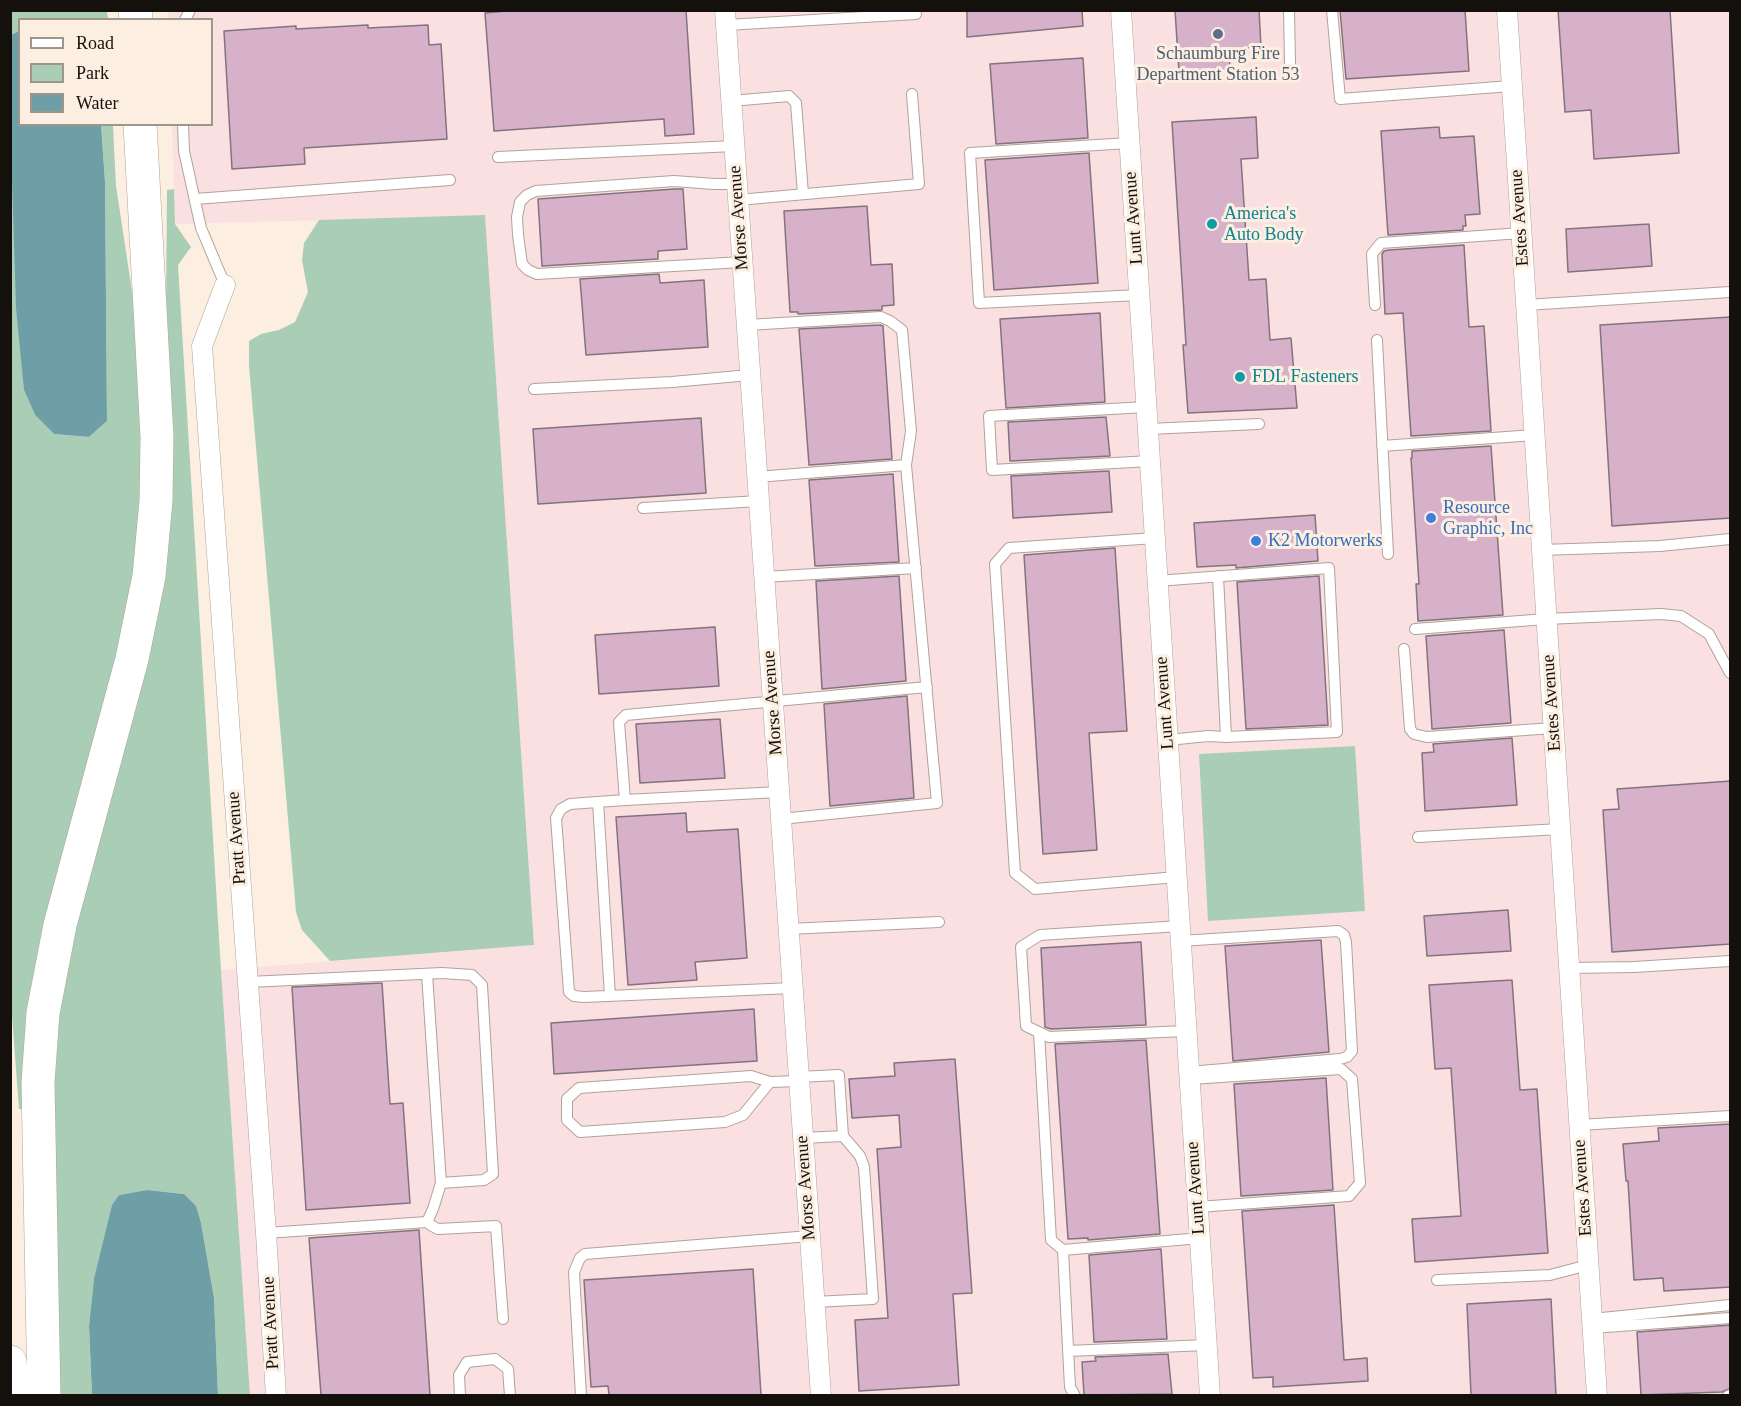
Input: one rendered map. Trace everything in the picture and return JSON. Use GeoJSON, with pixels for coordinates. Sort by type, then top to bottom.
{"type":"FeatureCollection","features":[{"type":"Feature","properties":{"kind":"highway"},"geometry":{"type":"LineString","coordinates":[[44,1395],[38,1082],[43,1012],[60,925],[132,659],[149,576],[156,501],[157,437],[140,126]]}},
{"type":"Feature","properties":{"kind":"highway"},"geometry":{"type":"LineString","coordinates":[[10,1362],[13,1395]]}},
{"type":"Feature","properties":{"kind":"street","name":"Lunt Avenue"},"geometry":{"type":"LineString","coordinates":[[1121,10],[1210,1395]]}},
{"type":"Feature","properties":{"kind":"street","name":"Estes Avenue"},"geometry":{"type":"LineString","coordinates":[[1507,10],[1597,1395]]}},
{"type":"Feature","properties":{"kind":"street","name":"Morse Avenue"},"geometry":{"type":"LineString","coordinates":[[725,18],[821,1395]]}},
{"type":"Feature","properties":{"kind":"street","name":"Pratt Avenue"},"geometry":{"type":"LineString","coordinates":[[225,285],[202,346],[276,1395]]}},
{"type":"Feature","properties":{"kind":"lane"},"geometry":{"type":"LineString","coordinates":[[1289,10],[1290,63]]}},
{"type":"Feature","properties":{"kind":"lane"},"geometry":{"type":"LineString","coordinates":[[1332,10],[1340,99],[1511,86]]}},
{"type":"Feature","properties":{"kind":"lane"},"geometry":{"type":"LineString","coordinates":[[725,18],[862,14],[916,15]]}},
{"type":"Feature","properties":{"kind":"lane"},"geometry":{"type":"LineString","coordinates":[[742,262],[537,274],[522,264],[517,217],[520,202],[527,195],[536,191],[674,181],[714,184],[738,192],[803,194],[919,184],[912,94]]}},
{"type":"Feature","properties":{"kind":"lane"},"geometry":{"type":"LineString","coordinates":[[731,101],[789,96],[796,103],[803,194]]}},
{"type":"Feature","properties":{"kind":"lane"},"geometry":{"type":"LineString","coordinates":[[183,126],[184,151],[201,228],[225,285]]}},
{"type":"Feature","properties":{"kind":"lane"},"geometry":{"type":"LineString","coordinates":[[1129,143],[970,153],[978,291],[979,303],[1139,296]]}},
{"type":"Feature","properties":{"kind":"lane"},"geometry":{"type":"LineString","coordinates":[[498,157],[734,146]]}},
{"type":"Feature","properties":{"kind":"lane"},"geometry":{"type":"LineString","coordinates":[[195,199],[450,180]]}},
{"type":"Feature","properties":{"kind":"lane"},"geometry":{"type":"LineString","coordinates":[[1375,304],[1372,254],[1381,243],[1521,233]]}},
{"type":"Feature","properties":{"kind":"lane"},"geometry":{"type":"LineString","coordinates":[[1526,305],[1731,292]]}},
{"type":"Feature","properties":{"kind":"lane"},"geometry":{"type":"LineString","coordinates":[[747,325],[881,317],[902,330],[911,431],[906,465],[937,803],[781,819]]}},
{"type":"Feature","properties":{"kind":"lane"},"geometry":{"type":"LineString","coordinates":[[1377,340],[1388,554]]}},
{"type":"Feature","properties":{"kind":"lane"},"geometry":{"type":"LineString","coordinates":[[534,389],[672,382],[750,375]]}},
{"type":"Feature","properties":{"kind":"lane"},"geometry":{"type":"LineString","coordinates":[[1146,407],[988,416],[992,470],[1150,461]]}},
{"type":"Feature","properties":{"kind":"lane"},"geometry":{"type":"LineString","coordinates":[[1148,429],[1259,424]]}},
{"type":"Feature","properties":{"kind":"lane"},"geometry":{"type":"LineString","coordinates":[[1382,446],[1534,435]]}},
{"type":"Feature","properties":{"kind":"lane"},"geometry":{"type":"LineString","coordinates":[[757,477],[906,465]]}},
{"type":"Feature","properties":{"kind":"lane"},"geometry":{"type":"LineString","coordinates":[[643,508],[759,501]]}},
{"type":"Feature","properties":{"kind":"lane"},"geometry":{"type":"LineString","coordinates":[[1155,538],[1009,548],[995,564],[1015,873],[1035,888],[1177,877]]}},
{"type":"Feature","properties":{"kind":"lane"},"geometry":{"type":"LineString","coordinates":[[1542,550],[1660,546],[1731,539]]}},
{"type":"Feature","properties":{"kind":"lane"},"geometry":{"type":"LineString","coordinates":[[764,577],[915,568]]}},
{"type":"Feature","properties":{"kind":"lane"},"geometry":{"type":"LineString","coordinates":[[1157,580],[1329,568],[1337,732],[1226,738],[1208,736],[1168,740]]}},
{"type":"Feature","properties":{"kind":"lane"},"geometry":{"type":"LineString","coordinates":[[1218,576],[1226,738]]}},
{"type":"Feature","properties":{"kind":"lane"},"geometry":{"type":"LineString","coordinates":[[1415,629],[1546,619],[1661,614],[1681,616],[1709,634],[1731,674]]}},
{"type":"Feature","properties":{"kind":"lane"},"geometry":{"type":"LineString","coordinates":[[1404,649],[1410,729],[1414,734],[1427,737],[1553,728]]}},
{"type":"Feature","properties":{"kind":"lane"},"geometry":{"type":"LineString","coordinates":[[626,800],[619,722],[623,716],[927,687]]}},
{"type":"Feature","properties":{"kind":"lane"},"geometry":{"type":"LineString","coordinates":[[779,792],[570,804],[561,809],[556,818],[569,992],[574,996],[793,988]]}},
{"type":"Feature","properties":{"kind":"lane"},"geometry":{"type":"LineString","coordinates":[[598,802],[610,996]]}},
{"type":"Feature","properties":{"kind":"lane"},"geometry":{"type":"LineString","coordinates":[[1418,837],[1560,829]]}},
{"type":"Feature","properties":{"kind":"lane"},"geometry":{"type":"LineString","coordinates":[[789,929],[939,922]]}},
{"type":"Feature","properties":{"kind":"lane"},"geometry":{"type":"LineString","coordinates":[[1186,1031],[1049,1037],[1026,1026],[1021,947],[1040,935],[1338,931],[1344,935],[1352,1051],[1347,1057],[1189,1075]]}},
{"type":"Feature","properties":{"kind":"lane"},"geometry":{"type":"LineString","coordinates":[[1569,968],[1634,967],[1731,961]]}},
{"type":"Feature","properties":{"kind":"lane"},"geometry":{"type":"LineString","coordinates":[[248,982],[427,974],[472,975],[482,985],[494,1174],[483,1180],[441,1183]]}},
{"type":"Feature","properties":{"kind":"lane"},"geometry":{"type":"LineString","coordinates":[[427,974],[441,1183],[427,1222]]}},
{"type":"Feature","properties":{"kind":"lane"},"geometry":{"type":"LineString","coordinates":[[1039,1032],[1051,1240],[1063,1250],[1200,1238]]}},
{"type":"Feature","properties":{"kind":"lane"},"geometry":{"type":"LineString","coordinates":[[1189,1075],[1341,1069],[1352,1079],[1360,1184],[1349,1196],[1198,1207]]}},
{"type":"Feature","properties":{"kind":"lane"},"geometry":{"type":"LineString","coordinates":[[770,1082],[743,1115],[725,1122],[580,1132],[567,1120],[567,1099],[579,1088],[751,1076],[770,1082],[839,1075],[843,1136],[860,1156],[864,1167],[873,1299],[814,1302]]}},
{"type":"Feature","properties":{"kind":"lane"},"geometry":{"type":"LineString","coordinates":[[1579,1125],[1731,1116]]}},
{"type":"Feature","properties":{"kind":"lane"},"geometry":{"type":"LineString","coordinates":[[803,1138],[843,1136]]}},
{"type":"Feature","properties":{"kind":"lane"},"geometry":{"type":"LineString","coordinates":[[266,1233],[427,1222],[438,1229],[496,1226],[503,1319]]}},
{"type":"Feature","properties":{"kind":"lane"},"geometry":{"type":"LineString","coordinates":[[581,1395],[574,1272],[580,1258],[585,1254],[810,1236]]}},
{"type":"Feature","properties":{"kind":"lane"},"geometry":{"type":"LineString","coordinates":[[1063,1250],[1070,1387],[1075,1395]]}},
{"type":"Feature","properties":{"kind":"lane"},"geometry":{"type":"LineString","coordinates":[[1437,1280],[1550,1275],[1588,1265]]}},
{"type":"Feature","properties":{"kind":"lane"},"geometry":{"type":"LineString","coordinates":[[1592,1324],[1731,1305]]}},
{"type":"Feature","properties":{"kind":"lane"},"geometry":{"type":"LineString","coordinates":[[1592,1324],[1731,1318]]}},
{"type":"Feature","properties":{"kind":"lane"},"geometry":{"type":"LineString","coordinates":[[1068,1351],[1206,1345]]}},
{"type":"Feature","properties":{"kind":"lane"},"geometry":{"type":"LineString","coordinates":[[460,1395],[459,1375],[467,1362],[495,1359],[508,1369],[510,1395]]}},
{"type":"Feature","properties":{"kind":"shaded area"},"geometry":{"type":"Polygon","coordinates":[[[168,11],[1730,11],[1730,1395],[250,1395],[221,970],[534,945],[485,216],[175,224],[172,126],[213,126],[213,18],[169,18],[168,11]]]}},
{"type":"Feature","properties":{"kind":"green space"},"geometry":{"type":"Polygon","coordinates":[[[11,11],[107,11],[108,18],[18,18],[18,32],[11,35],[11,11]]]}},
{"type":"Feature","properties":{"kind":"green space"},"geometry":{"type":"Polygon","coordinates":[[[10,115],[24,390],[35,415],[54,434],[89,437],[107,421],[105,182],[101,126],[113,126],[116,186],[135,311],[145,447],[137,569],[24,1109],[19,1109],[10,989],[10,115]]]}},
{"type":"Feature","properties":{"kind":"green space"},"geometry":{"type":"Polygon","coordinates":[[[174,189],[175,224],[191,247],[178,265],[221,970],[250,1395],[218,1395],[214,1298],[201,1223],[184,1194],[147,1190],[119,1195],[112,1206],[94,1278],[89,1326],[92,1395],[58,1396],[52,1117],[62,984],[173,438],[166,302],[167,190],[174,189]]]}},
{"type":"Feature","properties":{"kind":"green space"},"geometry":{"type":"Polygon","coordinates":[[[485,215],[534,945],[330,961],[302,930],[296,912],[249,366],[249,341],[261,334],[279,330],[295,322],[308,292],[302,260],[304,243],[319,220],[485,215]]]}},
{"type":"Feature","properties":{"kind":"green space"},"geometry":{"type":"Polygon","coordinates":[[[1355,746],[1365,911],[1208,921],[1199,754],[1355,746]]]}},
{"type":"Feature","properties":{"kind":"water"},"geometry":{"type":"Polygon","coordinates":[[[18,32],[18,126],[101,126],[105,182],[107,421],[89,437],[54,434],[35,415],[24,390],[16,308],[10,115],[11,35],[18,32]]]}},
{"type":"Feature","properties":{"kind":"water"},"geometry":{"type":"Polygon","coordinates":[[[147,1190],[184,1194],[196,1206],[214,1298],[218,1395],[92,1395],[89,1326],[94,1278],[112,1205],[119,1195],[147,1190]]]}},
{"type":"Feature","properties":{"kind":"building"},"geometry":{"type":"Polygon","coordinates":[[[518,10],[686,10],[694,134],[665,136],[664,119],[494,131],[485,13],[518,10]]]}},
{"type":"Feature","properties":{"kind":"building"},"geometry":{"type":"Polygon","coordinates":[[[967,10],[1082,10],[1083,26],[967,37],[967,10]]]}},
{"type":"Feature","properties":{"kind":"building","name":"Schaumburg Fire Department Station 53"},"geometry":{"type":"Polygon","coordinates":[[[1175,10],[1259,10],[1261,47],[1229,49],[1230,69],[1179,72],[1175,10]]]}},
{"type":"Feature","properties":{"kind":"building"},"geometry":{"type":"Polygon","coordinates":[[[1340,10],[1465,10],[1469,71],[1346,79],[1340,10]]]}},
{"type":"Feature","properties":{"kind":"building"},"geometry":{"type":"Polygon","coordinates":[[[1558,10],[1670,10],[1679,153],[1594,159],[1591,110],[1565,112],[1558,10]]]}},
{"type":"Feature","properties":{"kind":"building"},"geometry":{"type":"Polygon","coordinates":[[[368,25],[368,28],[428,25],[429,45],[441,44],[447,139],[304,148],[305,164],[232,169],[224,31],[296,26],[296,29],[368,25]]]}},
{"type":"Feature","properties":{"kind":"building"},"geometry":{"type":"Polygon","coordinates":[[[1083,58],[1088,138],[996,144],[990,64],[1083,58]]]}},
{"type":"Feature","properties":{"kind":"building"},"geometry":{"type":"Polygon","coordinates":[[[1256,117],[1258,158],[1241,159],[1249,280],[1266,279],[1270,340],[1291,338],[1297,408],[1188,413],[1172,122],[1256,117]]]}},
{"type":"Feature","properties":{"kind":"building"},"geometry":{"type":"Polygon","coordinates":[[[1439,127],[1440,138],[1474,136],[1480,214],[1465,215],[1466,226],[1463,226],[1463,230],[1388,235],[1381,131],[1439,127]]]}},
{"type":"Feature","properties":{"kind":"building"},"geometry":{"type":"Polygon","coordinates":[[[1089,153],[1098,283],[994,290],[985,160],[1089,153]]]}},
{"type":"Feature","properties":{"kind":"building"},"geometry":{"type":"Polygon","coordinates":[[[683,189],[687,249],[658,251],[658,259],[542,266],[538,199],[683,189]]]}},
{"type":"Feature","properties":{"kind":"building"},"geometry":{"type":"Polygon","coordinates":[[[867,206],[871,265],[892,264],[894,305],[882,306],[882,310],[798,314],[798,312],[790,312],[784,211],[867,206]]]}},
{"type":"Feature","properties":{"kind":"building"},"geometry":{"type":"Polygon","coordinates":[[[1649,224],[1652,266],[1568,272],[1566,229],[1649,224]]]}},
{"type":"Feature","properties":{"kind":"building"},"geometry":{"type":"Polygon","coordinates":[[[1464,245],[1469,327],[1484,326],[1491,431],[1411,436],[1403,313],[1385,314],[1382,254],[1389,250],[1464,245]]]}},
{"type":"Feature","properties":{"kind":"building"},"geometry":{"type":"Polygon","coordinates":[[[659,274],[660,283],[704,280],[708,347],[586,355],[580,279],[659,274]]]}},
{"type":"Feature","properties":{"kind":"building"},"geometry":{"type":"Polygon","coordinates":[[[1100,313],[1105,402],[1006,408],[1000,319],[1100,313]]]}},
{"type":"Feature","properties":{"kind":"building"},"geometry":{"type":"Polygon","coordinates":[[[1731,317],[1731,518],[1612,526],[1600,325],[1731,317]]]}},
{"type":"Feature","properties":{"kind":"building"},"geometry":{"type":"Polygon","coordinates":[[[883,326],[892,459],[809,465],[799,329],[883,326]]]}},
{"type":"Feature","properties":{"kind":"building"},"geometry":{"type":"Polygon","coordinates":[[[1106,417],[1110,456],[1010,461],[1008,422],[1106,417]]]}},
{"type":"Feature","properties":{"kind":"building"},"geometry":{"type":"Polygon","coordinates":[[[701,418],[706,493],[538,504],[533,429],[701,418]]]}},
{"type":"Feature","properties":{"kind":"building"},"geometry":{"type":"Polygon","coordinates":[[[1491,446],[1503,615],[1418,621],[1416,584],[1419,584],[1412,451],[1491,446]]]}},
{"type":"Feature","properties":{"kind":"building"},"geometry":{"type":"Polygon","coordinates":[[[1109,471],[1112,512],[1013,518],[1011,476],[1109,471]]]}},
{"type":"Feature","properties":{"kind":"building"},"geometry":{"type":"Polygon","coordinates":[[[893,474],[899,562],[815,566],[809,480],[893,474]]]}},
{"type":"Feature","properties":{"kind":"building","name":"K2 Motorwerks"},"geometry":{"type":"Polygon","coordinates":[[[1315,515],[1318,561],[1236,568],[1236,565],[1197,567],[1194,523],[1315,515]]]}},
{"type":"Feature","properties":{"kind":"building"},"geometry":{"type":"Polygon","coordinates":[[[1115,548],[1127,731],[1089,733],[1097,850],[1043,854],[1024,555],[1115,548]]]}},
{"type":"Feature","properties":{"kind":"building"},"geometry":{"type":"Polygon","coordinates":[[[899,576],[906,681],[822,689],[816,581],[899,576]]]}},
{"type":"Feature","properties":{"kind":"building"},"geometry":{"type":"Polygon","coordinates":[[[1319,576],[1328,725],[1246,729],[1237,582],[1319,576]]]}},
{"type":"Feature","properties":{"kind":"building"},"geometry":{"type":"Polygon","coordinates":[[[715,627],[719,686],[599,694],[595,635],[715,627]]]}},
{"type":"Feature","properties":{"kind":"building"},"geometry":{"type":"Polygon","coordinates":[[[1504,630],[1511,723],[1432,729],[1426,636],[1504,630]]]}},
{"type":"Feature","properties":{"kind":"building"},"geometry":{"type":"Polygon","coordinates":[[[907,696],[914,798],[830,806],[824,704],[907,696]]]}},
{"type":"Feature","properties":{"kind":"building"},"geometry":{"type":"Polygon","coordinates":[[[720,719],[725,778],[640,783],[636,724],[720,719]]]}},
{"type":"Feature","properties":{"kind":"building"},"geometry":{"type":"Polygon","coordinates":[[[1512,738],[1517,805],[1425,811],[1422,753],[1434,752],[1433,744],[1512,738]]]}},
{"type":"Feature","properties":{"kind":"building"},"geometry":{"type":"Polygon","coordinates":[[[1731,781],[1731,944],[1612,952],[1603,810],[1619,809],[1617,789],[1731,781]]]}},
{"type":"Feature","properties":{"kind":"building"},"geometry":{"type":"Polygon","coordinates":[[[686,813],[687,832],[738,829],[747,958],[695,962],[697,980],[628,985],[616,817],[686,813]]]}},
{"type":"Feature","properties":{"kind":"building"},"geometry":{"type":"Polygon","coordinates":[[[1508,910],[1511,951],[1427,956],[1424,916],[1508,910]]]}},
{"type":"Feature","properties":{"kind":"building"},"geometry":{"type":"Polygon","coordinates":[[[1321,940],[1329,1052],[1233,1061],[1225,946],[1321,940]]]}},
{"type":"Feature","properties":{"kind":"building"},"geometry":{"type":"Polygon","coordinates":[[[1141,942],[1146,1025],[1051,1029],[1045,1027],[1041,948],[1141,942]]]}},
{"type":"Feature","properties":{"kind":"building"},"geometry":{"type":"Polygon","coordinates":[[[1512,980],[1520,1090],[1537,1089],[1548,1253],[1415,1262],[1412,1219],[1461,1216],[1451,1068],[1435,1069],[1429,985],[1512,980]]]}},
{"type":"Feature","properties":{"kind":"building"},"geometry":{"type":"Polygon","coordinates":[[[382,983],[390,1104],[403,1103],[410,1203],[306,1210],[292,987],[382,983]]]}},
{"type":"Feature","properties":{"kind":"building"},"geometry":{"type":"Polygon","coordinates":[[[754,1009],[757,1061],[554,1074],[551,1023],[754,1009]]]}},
{"type":"Feature","properties":{"kind":"building"},"geometry":{"type":"Polygon","coordinates":[[[1146,1040],[1160,1234],[1088,1240],[1088,1238],[1068,1239],[1055,1044],[1146,1040]]]}},
{"type":"Feature","properties":{"kind":"building"},"geometry":{"type":"Polygon","coordinates":[[[955,1059],[972,1293],[953,1294],[959,1385],[859,1391],[855,1320],[888,1318],[877,1149],[901,1147],[899,1115],[852,1118],[849,1079],[895,1076],[894,1063],[955,1059]]]}},
{"type":"Feature","properties":{"kind":"building"},"geometry":{"type":"Polygon","coordinates":[[[1326,1078],[1333,1190],[1241,1196],[1234,1084],[1326,1078]]]}},
{"type":"Feature","properties":{"kind":"building"},"geometry":{"type":"Polygon","coordinates":[[[1731,1124],[1731,1287],[1664,1291],[1663,1278],[1634,1280],[1628,1181],[1626,1181],[1623,1144],[1659,1141],[1658,1128],[1731,1124]]]}},
{"type":"Feature","properties":{"kind":"building"},"geometry":{"type":"Polygon","coordinates":[[[1334,1205],[1344,1360],[1367,1358],[1368,1381],[1273,1387],[1273,1377],[1253,1378],[1242,1211],[1334,1205]]]}},
{"type":"Feature","properties":{"kind":"building"},"geometry":{"type":"Polygon","coordinates":[[[419,1230],[430,1395],[321,1395],[309,1238],[419,1230]]]}},
{"type":"Feature","properties":{"kind":"building"},"geometry":{"type":"Polygon","coordinates":[[[1161,1249],[1167,1339],[1094,1342],[1089,1255],[1161,1249]]]}},
{"type":"Feature","properties":{"kind":"building"},"geometry":{"type":"Polygon","coordinates":[[[753,1269],[761,1395],[609,1395],[608,1386],[591,1387],[584,1280],[753,1269]]]}},
{"type":"Feature","properties":{"kind":"building"},"geometry":{"type":"Polygon","coordinates":[[[1551,1299],[1556,1395],[1471,1395],[1467,1304],[1551,1299]]]}},
{"type":"Feature","properties":{"kind":"building"},"geometry":{"type":"Polygon","coordinates":[[[1731,1325],[1731,1388],[1722,1392],[1641,1395],[1637,1332],[1731,1325]]]}},
{"type":"Feature","properties":{"kind":"building"},"geometry":{"type":"Polygon","coordinates":[[[1168,1354],[1172,1394],[1084,1395],[1082,1362],[1096,1361],[1095,1357],[1168,1354]]]}},
{"type":"Feature","properties":{"kind":"place","name":"Schaumburg Fire Department Station 53"},"geometry":{"type":"Point","coordinates":[1218,34]}},
{"type":"Feature","properties":{"kind":"place","name":"America's Auto Body"},"geometry":{"type":"Point","coordinates":[1212,224]}},
{"type":"Feature","properties":{"kind":"place","name":"FDL Fasteners"},"geometry":{"type":"Point","coordinates":[1240,377]}},
{"type":"Feature","properties":{"kind":"place","name":"Resource Graphic, Inc"},"geometry":{"type":"Point","coordinates":[1431,518]}},
{"type":"Feature","properties":{"kind":"place","name":"K2 Motorwerks"},"geometry":{"type":"Point","coordinates":[1256,541]}}]}
